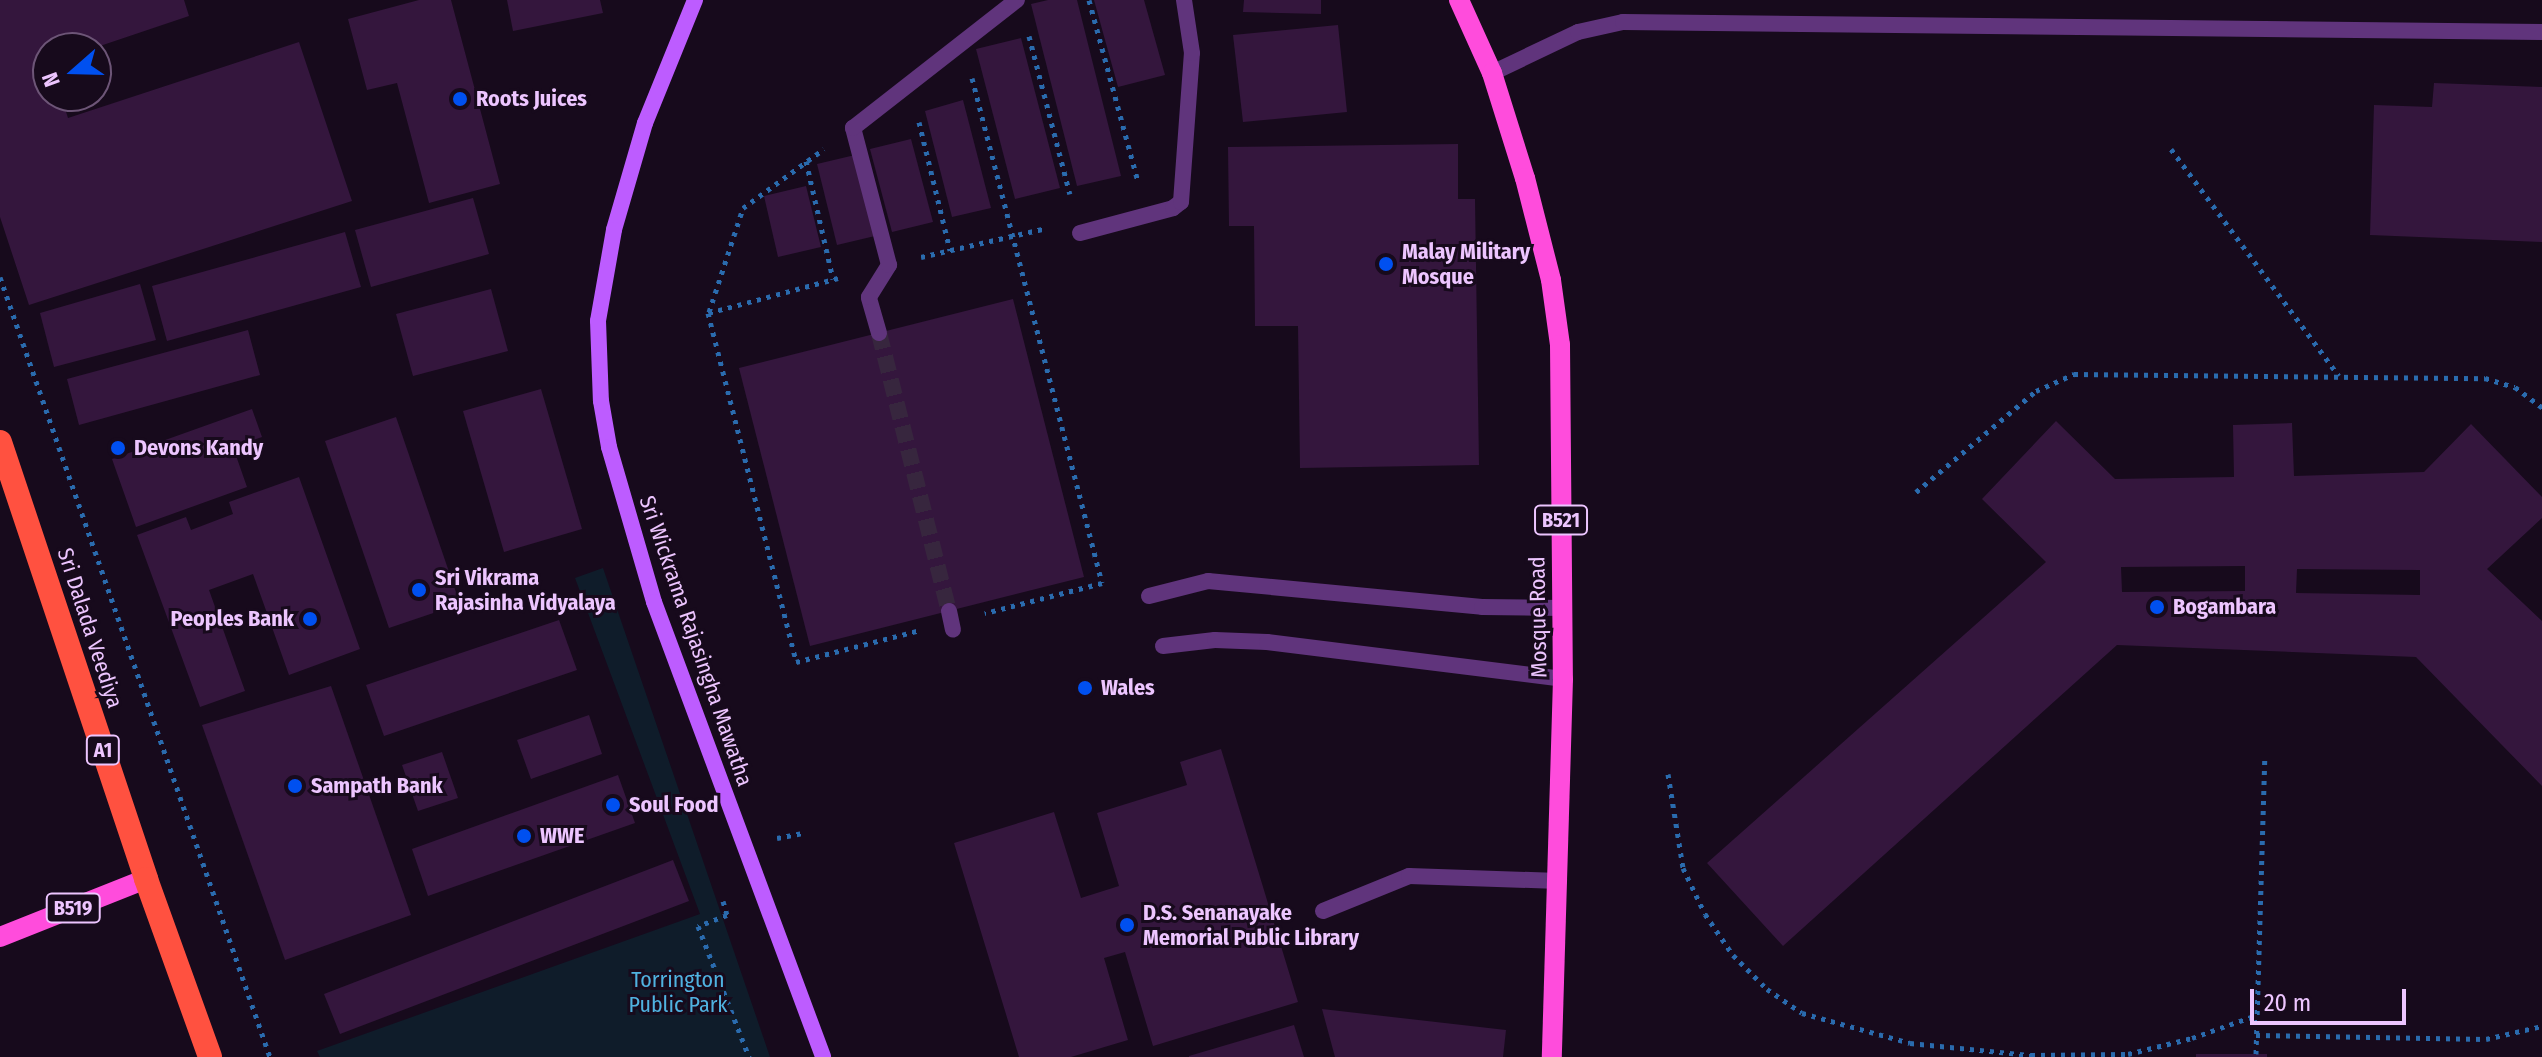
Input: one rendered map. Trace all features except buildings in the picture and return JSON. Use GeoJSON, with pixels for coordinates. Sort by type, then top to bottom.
{"type":"FeatureCollection","features":[{"type":"Feature","properties":{"kind":"highway","name":"Sri Dalada Veediya"},"geometry":{"type":"LineString","coordinates":[[0,442],[146,879],[210,1057]]}},
{"type":"Feature","properties":{"kind":"main road","name":"Mosque Road"},"geometry":{"type":"LineString","coordinates":[[1459,0],[1492,73],[1540,229],[1560,345],[1563,679],[1552,1057]]}},
{"type":"Feature","properties":{"kind":"main road","name":"B519"},"geometry":{"type":"LineString","coordinates":[[0,937],[146,879]]}},
{"type":"Feature","properties":{"kind":"street","name":"Sri Wickrama Rajasingha Mawatha"},"geometry":{"type":"LineString","coordinates":[[695,0],[645,123],[614,230],[598,321],[601,401],[609,447],[654,602],[823,1057]]}},
{"type":"Feature","properties":{"kind":"street"},"geometry":{"type":"LineString","coordinates":[[879,333],[869,297],[889,265],[853,128],[1017,0]]}},
{"type":"Feature","properties":{"kind":"street"},"geometry":{"type":"LineString","coordinates":[[1080,233],[1173,208],[1181,202],[1185,191],[1192,53],[1184,0]]}},
{"type":"Feature","properties":{"kind":"street"},"geometry":{"type":"LineString","coordinates":[[1492,73],[1578,32],[1623,22],[2542,32]]}},
{"type":"Feature","properties":{"kind":"street"},"geometry":{"type":"LineString","coordinates":[[1149,596],[1208,581],[1482,607],[1561,608]]}},
{"type":"Feature","properties":{"kind":"street"},"geometry":{"type":"LineString","coordinates":[[1163,646],[1215,640],[1267,642],[1563,679]]}},
{"type":"Feature","properties":{"kind":"street"},"geometry":{"type":"LineString","coordinates":[[1323,911],[1409,876],[1559,881]]}},
{"type":"Feature","properties":{"kind":"path"},"geometry":{"type":"LineString","coordinates":[[1089,0],[1145,214]]}},
{"type":"Feature","properties":{"kind":"path"},"geometry":{"type":"LineString","coordinates":[[1027,30],[1070,194]]}},
{"type":"Feature","properties":{"kind":"path"},"geometry":{"type":"LineString","coordinates":[[833,279],[806,161],[743,208],[708,313],[796,662],[1102,583],[963,42]]}},
{"type":"Feature","properties":{"kind":"path"},"geometry":{"type":"LineString","coordinates":[[910,85],[950,250]]}},
{"type":"Feature","properties":{"kind":"path"},"geometry":{"type":"LineString","coordinates":[[2171,149],[2340,376]]}},
{"type":"Feature","properties":{"kind":"path"},"geometry":{"type":"LineString","coordinates":[[708,313],[1012,234]]}},
{"type":"Feature","properties":{"kind":"path"},"geometry":{"type":"LineString","coordinates":[[0,277],[270,1057]]}},
{"type":"Feature","properties":{"kind":"path"},"geometry":{"type":"LineString","coordinates":[[1916,492],[2036,391],[2074,374],[2485,378],[2515,387],[2542,407]]}},
{"type":"Feature","properties":{"kind":"path"},"geometry":{"type":"LineString","coordinates":[[2256,1054],[2265,758]]}},
{"type":"Feature","properties":{"kind":"path"},"geometry":{"type":"LineString","coordinates":[[1668,774],[1683,868],[1705,914],[1733,955],[1767,989],[1802,1013],[1910,1043],[2031,1055],[2128,1054],[2192,1038],[2257,1015]]}},
{"type":"Feature","properties":{"kind":"path"},"geometry":{"type":"LineString","coordinates":[[719,885],[727,915],[698,926],[749,1057]]}},
{"type":"Feature","properties":{"kind":"path"},"geometry":{"type":"LineString","coordinates":[[2256,1035],[2486,1039],[2542,1026]]}},
{"type":"Feature","properties":{"kind":"green space","name":"Torrington Public Park"},"geometry":{"type":"Polygon","coordinates":[[[603,568],[770,1057],[320,1057],[317,1051],[700,914],[575,578],[603,568]]]}},
{"type":"Feature","properties":{"kind":"tunnel"},"geometry":{"type":"LineString","coordinates":[[879,333],[949,611]]}},
{"type":"Feature","properties":{"kind":"place","name":"Roots Juices"},"geometry":{"type":"Point","coordinates":[460,99]}},
{"type":"Feature","properties":{"kind":"place","name":"Malay Military Mosque"},"geometry":{"type":"Point","coordinates":[1386,264]}},
{"type":"Feature","properties":{"kind":"place","name":"Devons Kandy"},"geometry":{"type":"Point","coordinates":[118,448]}},
{"type":"Feature","properties":{"kind":"place","name":"Sri Vikrama Rajasinha Vidyalaya"},"geometry":{"type":"Point","coordinates":[419,590]}},
{"type":"Feature","properties":{"kind":"place","name":"Bogambara"},"geometry":{"type":"Point","coordinates":[2157,607]}},
{"type":"Feature","properties":{"kind":"place","name":"Peoples Bank"},"geometry":{"type":"Point","coordinates":[310,619]}},
{"type":"Feature","properties":{"kind":"place","name":"Wales"},"geometry":{"type":"Point","coordinates":[1085,688]}},
{"type":"Feature","properties":{"kind":"place","name":"Sampath Bank"},"geometry":{"type":"Point","coordinates":[295,786]}},
{"type":"Feature","properties":{"kind":"place","name":"Soul Food"},"geometry":{"type":"Point","coordinates":[613,805]}},
{"type":"Feature","properties":{"kind":"place","name":"WWE"},"geometry":{"type":"Point","coordinates":[524,836]}},
{"type":"Feature","properties":{"kind":"place","name":"D.S. Senanayake Memorial Public Library"},"geometry":{"type":"Point","coordinates":[1127,925]}}]}
